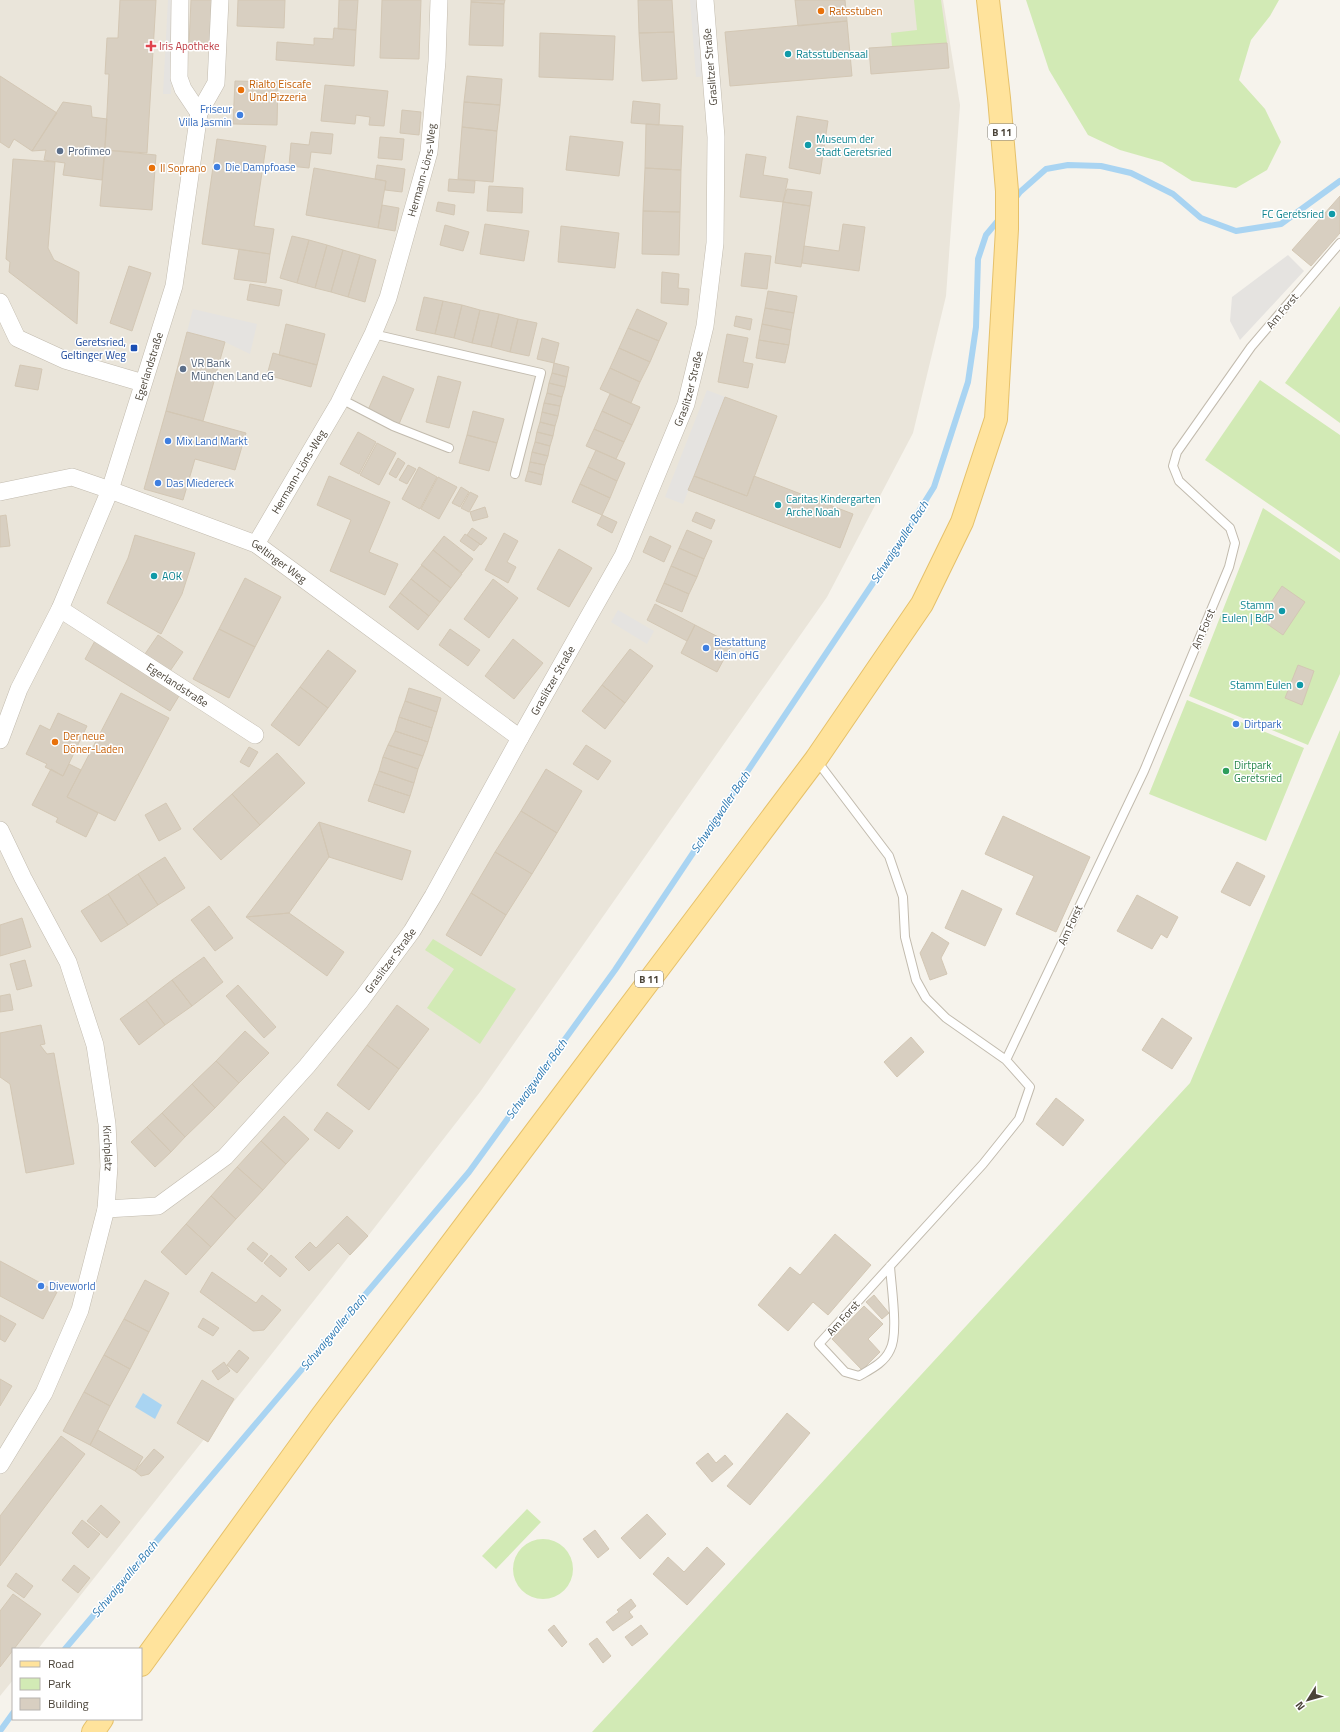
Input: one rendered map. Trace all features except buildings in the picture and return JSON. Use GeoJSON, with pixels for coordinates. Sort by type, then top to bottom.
{"type":"FeatureCollection","features":[{"type":"Feature","properties":{"kind":"main road","name":"B 11"},"geometry":{"type":"LineString","coordinates":[[142,1664],[321,1417],[816,759],[922,604],[962,522],[996,419],[1008,229],[1007,191],[999,98],[988,0]]}},
{"type":"Feature","properties":{"kind":"main road"},"geometry":{"type":"LineString","coordinates":[[93,1732],[101,1720]]}},
{"type":"Feature","properties":{"kind":"street"},"geometry":{"type":"LineString","coordinates":[[180,0],[179,78],[183,89],[199,113]]}},
{"type":"Feature","properties":{"kind":"street","name":"Egerlandstraße"},"geometry":{"type":"LineString","coordinates":[[0,740],[19,689],[60,609],[110,490],[174,286],[199,113],[216,83],[220,0]]}},
{"type":"Feature","properties":{"kind":"street","name":"Hermann-Löns-Weg"},"geometry":{"type":"LineString","coordinates":[[256,544],[341,399],[373,334],[388,298],[429,152],[437,61],[439,0]]}},
{"type":"Feature","properties":{"kind":"street","name":"Graslitzer Straße"},"geometry":{"type":"LineString","coordinates":[[106,1209],[158,1206],[225,1157],[307,1066],[361,1000],[412,931],[433,896],[623,556],[686,404],[704,326],[715,243],[716,138],[705,0]]}},
{"type":"Feature","properties":{"kind":"street"},"geometry":{"type":"LineString","coordinates":[[0,302],[17,338],[65,360],[143,383]]}},
{"type":"Feature","properties":{"kind":"street","name":"Geltinger Weg"},"geometry":{"type":"LineString","coordinates":[[0,492],[72,477],[256,544],[520,738]]}},
{"type":"Feature","properties":{"kind":"street","name":"Egerlandstraße"},"geometry":{"type":"LineString","coordinates":[[60,609],[256,735]]}},
{"type":"Feature","properties":{"kind":"street","name":"Kirchplatz"},"geometry":{"type":"LineString","coordinates":[[0,830],[23,878],[68,962],[95,1045],[108,1124],[110,1166],[106,1209],[80,1310],[44,1393],[0,1465]]}},
{"type":"Feature","properties":{"kind":"lane","name":"Am Forst"},"geometry":{"type":"LineString","coordinates":[[1006,1060],[1144,771],[1229,567],[1235,543],[1230,528],[1179,481],[1173,466],[1177,452],[1251,347],[1340,243]]}},
{"type":"Feature","properties":{"kind":"lane"},"geometry":{"type":"LineString","coordinates":[[373,334],[541,373],[515,474]]}},
{"type":"Feature","properties":{"kind":"lane"},"geometry":{"type":"LineString","coordinates":[[341,399],[392,426],[448,448]]}},
{"type":"Feature","properties":{"kind":"lane","name":"Am Forst"},"geometry":{"type":"LineString","coordinates":[[816,759],[889,856],[903,897],[905,937],[916,980],[926,998],[946,1018],[1006,1060],[1030,1087],[1019,1119],[983,1164],[890,1266],[819,1344],[845,1372],[860,1376],[879,1364],[891,1349],[894,1327],[890,1266]]}},
{"type":"Feature","properties":{"kind":"shaded area"},"geometry":{"type":"Polygon","coordinates":[[[0,0],[943,0],[960,105],[946,296],[913,433],[827,597],[480,1092],[368,1236],[350,1255],[39,1648],[12,1648],[12,1681],[0,1696],[0,0]]]}},
{"type":"Feature","properties":{"kind":"shaded area"},"geometry":{"type":"Polygon","coordinates":[[[168,0],[175,0],[171,94],[163,94],[168,0]]]}},
{"type":"Feature","properties":{"kind":"shaded area"},"geometry":{"type":"Polygon","coordinates":[[[690,0],[701,0],[707,76],[696,77],[690,0]]]}},
{"type":"Feature","properties":{"kind":"shaded area"},"geometry":{"type":"Polygon","coordinates":[[[1288,255],[1304,271],[1240,340],[1230,321],[1232,297],[1288,255]]]}},
{"type":"Feature","properties":{"kind":"shaded area"},"geometry":{"type":"Polygon","coordinates":[[[193,309],[257,324],[250,354],[225,342],[187,332],[193,309]]]}},
{"type":"Feature","properties":{"kind":"shaded area"},"geometry":{"type":"Polygon","coordinates":[[[707,390],[725,397],[683,504],[665,497],[707,390]]]}},
{"type":"Feature","properties":{"kind":"shaded area"},"geometry":{"type":"Polygon","coordinates":[[[618,610],[654,631],[647,644],[611,622],[618,610]]]}},
{"type":"Feature","properties":{"kind":"green space"},"geometry":{"type":"Polygon","coordinates":[[[914,0],[941,0],[947,43],[892,47],[891,33],[917,30],[914,0]]]}},
{"type":"Feature","properties":{"kind":"green space"},"geometry":{"type":"Polygon","coordinates":[[[1026,0],[1279,0],[1270,16],[1251,40],[1239,80],[1265,109],[1281,142],[1267,170],[1236,188],[1192,181],[1162,162],[1120,150],[1088,135],[1049,70],[1026,0]]]}},
{"type":"Feature","properties":{"kind":"green space"},"geometry":{"type":"Polygon","coordinates":[[[1340,306],[1340,423],[1285,383],[1340,306]]]}},
{"type":"Feature","properties":{"kind":"green space"},"geometry":{"type":"Polygon","coordinates":[[[1260,380],[1340,435],[1340,553],[1205,460],[1260,380]]]}},
{"type":"Feature","properties":{"kind":"green space"},"geometry":{"type":"Polygon","coordinates":[[[1263,508],[1340,560],[1340,674],[1308,745],[1189,696],[1263,508]]]}},
{"type":"Feature","properties":{"kind":"green space","name":"Dirtpark Geretsried"},"geometry":{"type":"Polygon","coordinates":[[[1187,700],[1304,748],[1266,841],[1149,794],[1187,700]]]}},
{"type":"Feature","properties":{"kind":"green space"},"geometry":{"type":"Polygon","coordinates":[[[1340,730],[1340,1732],[592,1732],[1190,1083],[1340,730]]]}},
{"type":"Feature","properties":{"kind":"green space"},"geometry":{"type":"Polygon","coordinates":[[[433,939],[516,989],[480,1044],[427,1008],[454,969],[425,950],[433,939]]]}},
{"type":"Feature","properties":{"kind":"green space"},"geometry":{"type":"Polygon","coordinates":[[[527,1509],[541,1522],[496,1569],[482,1556],[527,1509]]]}},
{"type":"Feature","properties":{"kind":"green space"},"geometry":{"type":"Polygon","coordinates":[[[543,1539],[559,1544],[564,1548],[568,1553],[573,1569],[568,1585],[564,1590],[559,1594],[543,1599],[527,1594],[522,1590],[518,1585],[513,1569],[518,1553],[522,1548],[527,1544],[543,1539]]]}},
{"type":"Feature","properties":{"kind":"water"},"geometry":{"type":"Polygon","coordinates":[[[143,1393],[162,1405],[155,1419],[135,1407],[143,1393]]]}},
{"type":"Feature","properties":{"kind":"waterway","name":"Schwaigwaller Bach"},"geometry":{"type":"LineString","coordinates":[[1014,200],[1020,192],[1046,169],[1068,165],[1101,166],[1131,173],[1173,194],[1201,218],[1236,231],[1281,224],[1340,181]]}},
{"type":"Feature","properties":{"kind":"waterway","name":"Schwaigwaller Bach"},"geometry":{"type":"LineString","coordinates":[[66,1648],[469,1172],[615,970],[891,556],[934,487],[968,382],[976,327],[978,259],[986,235],[1001,217]]}},
{"type":"Feature","properties":{"kind":"waterway","name":"Schwaigwaller Bach"},"geometry":{"type":"LineString","coordinates":[[0,1731],[12,1714]]}},
{"type":"Feature","properties":{"kind":"place","name":"Ratsstuben"},"geometry":{"type":"Point","coordinates":[821,11]}},
{"type":"Feature","properties":{"kind":"place","name":"Iris Apotheke"},"geometry":{"type":"Point","coordinates":[151,46]}},
{"type":"Feature","properties":{"kind":"place","name":"Ratsstubensaal"},"geometry":{"type":"Point","coordinates":[788,54]}},
{"type":"Feature","properties":{"kind":"place","name":"Rialto Eiscafe Und Pizzeria"},"geometry":{"type":"Point","coordinates":[241,90]}},
{"type":"Feature","properties":{"kind":"place","name":"Friseur Villa Jasmin"},"geometry":{"type":"Point","coordinates":[240,115]}},
{"type":"Feature","properties":{"kind":"place","name":"Museum der Stadt Geretsried"},"geometry":{"type":"Point","coordinates":[808,145]}},
{"type":"Feature","properties":{"kind":"place","name":"Profimeo"},"geometry":{"type":"Point","coordinates":[60,151]}},
{"type":"Feature","properties":{"kind":"place","name":"Die Dampfoase"},"geometry":{"type":"Point","coordinates":[217,167]}},
{"type":"Feature","properties":{"kind":"place","name":"Il Soprano"},"geometry":{"type":"Point","coordinates":[152,168]}},
{"type":"Feature","properties":{"kind":"place","name":"FC Geretsried"},"geometry":{"type":"Point","coordinates":[1332,214]}},
{"type":"Feature","properties":{"kind":"place","name":"Geretsried, Geltinger Weg"},"geometry":{"type":"Point","coordinates":[134,348]}},
{"type":"Feature","properties":{"kind":"place","name":"VR Bank München Land eG"},"geometry":{"type":"Point","coordinates":[183,369]}},
{"type":"Feature","properties":{"kind":"place","name":"Mix Land Markt"},"geometry":{"type":"Point","coordinates":[168,441]}},
{"type":"Feature","properties":{"kind":"place","name":"Das Miedereck"},"geometry":{"type":"Point","coordinates":[158,483]}},
{"type":"Feature","properties":{"kind":"place","name":"Caritas Kindergarten Arche Noah"},"geometry":{"type":"Point","coordinates":[778,505]}},
{"type":"Feature","properties":{"kind":"place","name":"AOK"},"geometry":{"type":"Point","coordinates":[154,576]}},
{"type":"Feature","properties":{"kind":"place","name":"Stamm Eulen | BdP"},"geometry":{"type":"Point","coordinates":[1282,611]}},
{"type":"Feature","properties":{"kind":"place","name":"Bestattung Klein oHG"},"geometry":{"type":"Point","coordinates":[706,648]}},
{"type":"Feature","properties":{"kind":"place","name":"Stamm Eulen"},"geometry":{"type":"Point","coordinates":[1300,685]}},
{"type":"Feature","properties":{"kind":"place","name":"Dirtpark"},"geometry":{"type":"Point","coordinates":[1236,724]}},
{"type":"Feature","properties":{"kind":"place","name":"Der neue Döner-Laden"},"geometry":{"type":"Point","coordinates":[55,742]}},
{"type":"Feature","properties":{"kind":"place","name":"Dirtpark Geretsried"},"geometry":{"type":"Point","coordinates":[1226,771]}},
{"type":"Feature","properties":{"kind":"place","name":"Diveworld"},"geometry":{"type":"Point","coordinates":[41,1286]}}]}
